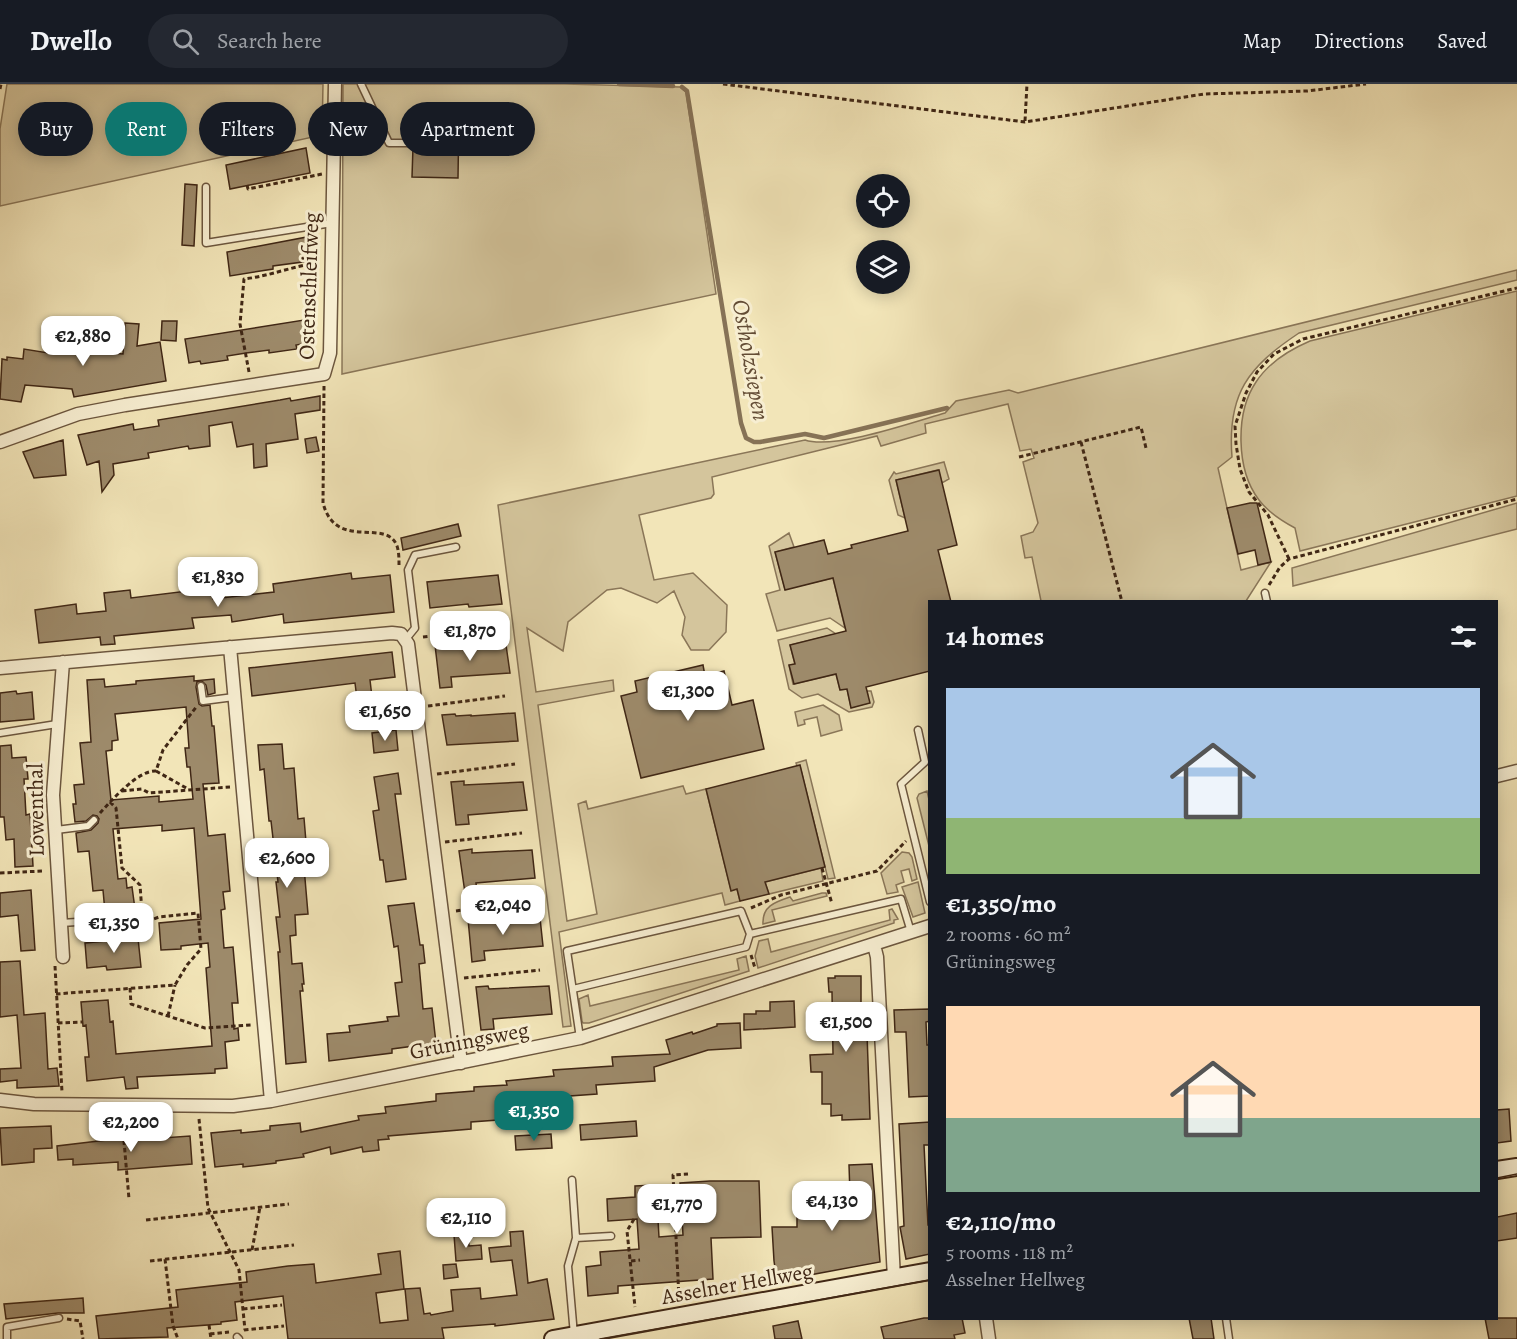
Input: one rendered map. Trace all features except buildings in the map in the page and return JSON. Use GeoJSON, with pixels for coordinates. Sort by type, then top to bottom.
{"type":"FeatureCollection","features":[{"type":"Feature","properties":{"kind":"main road"},"geometry":{"type":"LineString","coordinates":[[1498,1170],[1517,1167]]}},
{"type":"Feature","properties":{"kind":"main road","name":"Asselner Hellweg"},"geometry":{"type":"LineString","coordinates":[[553,1339],[928,1271]]}},
{"type":"Feature","properties":{"kind":"street","name":"Ostenschleifweg"},"geometry":{"type":"LineString","coordinates":[[0,442],[78,414],[324,374],[330,353],[335,84]]}},
{"type":"Feature","properties":{"kind":"street"},"geometry":{"type":"LineString","coordinates":[[0,668],[230,647],[267,646],[392,633],[400,634],[406,639],[461,1063]]}},
{"type":"Feature","properties":{"kind":"street"},"geometry":{"type":"LineString","coordinates":[[230,647],[271,1101]]}},
{"type":"Feature","properties":{"kind":"street","name":"Lowenthal"},"geometry":{"type":"LineString","coordinates":[[59,958],[61,924],[53,795],[63,662]]}},
{"type":"Feature","properties":{"kind":"street"},"geometry":{"type":"LineString","coordinates":[[1498,776],[1517,771]]}},
{"type":"Feature","properties":{"kind":"street","name":"Grüningsweg"},"geometry":{"type":"LineString","coordinates":[[0,1100],[34,1104],[233,1106],[271,1101],[580,1038],[928,927]]}},
{"type":"Feature","properties":{"kind":"street"},"geometry":{"type":"LineString","coordinates":[[874,945],[877,957],[894,1278]]}},
{"type":"Feature","properties":{"kind":"street"},"geometry":{"type":"LineString","coordinates":[[986,1320],[989,1339]]}},
{"type":"Feature","properties":{"kind":"lane"},"geometry":{"type":"LineString","coordinates":[[360,84],[389,143],[400,143]]}},
{"type":"Feature","properties":{"kind":"lane"},"geometry":{"type":"LineString","coordinates":[[206,187],[206,243],[332,223]]}},
{"type":"Feature","properties":{"kind":"lane"},"geometry":{"type":"LineString","coordinates":[[406,639],[416,628],[408,570],[415,555],[456,547]]}},
{"type":"Feature","properties":{"kind":"lane"},"geometry":{"type":"LineString","coordinates":[[1264,593],[1266,600]]}},
{"type":"Feature","properties":{"kind":"lane"},"geometry":{"type":"LineString","coordinates":[[201,686],[203,701],[235,697]]}},
{"type":"Feature","properties":{"kind":"lane"},"geometry":{"type":"LineString","coordinates":[[0,733],[57,724]]}},
{"type":"Feature","properties":{"kind":"lane"},"geometry":{"type":"LineString","coordinates":[[918,730],[925,762],[901,784],[928,894]]}},
{"type":"Feature","properties":{"kind":"lane"},"geometry":{"type":"LineString","coordinates":[[55,830],[88,826],[94,820]]}},
{"type":"Feature","properties":{"kind":"lane"},"geometry":{"type":"LineString","coordinates":[[750,934],[901,899],[911,932]]}},
{"type":"Feature","properties":{"kind":"lane"},"geometry":{"type":"LineString","coordinates":[[573,989],[746,947],[750,934],[741,911],[567,951],[580,1038]]}},
{"type":"Feature","properties":{"kind":"lane"},"geometry":{"type":"LineString","coordinates":[[61,924],[93,921]]}},
{"type":"Feature","properties":{"kind":"lane"},"geometry":{"type":"LineString","coordinates":[[572,1180],[576,1238],[568,1266],[574,1335]]}},
{"type":"Feature","properties":{"kind":"lane"},"geometry":{"type":"LineString","coordinates":[[576,1238],[611,1236]]}},
{"type":"Feature","properties":{"kind":"lane"},"geometry":{"type":"LineString","coordinates":[[7,1339],[7,1327],[59,1318]]}},
{"type":"Feature","properties":{"kind":"lane"},"geometry":{"type":"LineString","coordinates":[[1226,1320],[1229,1339]]}},
{"type":"Feature","properties":{"kind":"path"},"geometry":{"type":"LineString","coordinates":[[0,89],[1,84]]}},
{"type":"Feature","properties":{"kind":"path"},"geometry":{"type":"LineString","coordinates":[[723,84],[1025,122],[1204,94],[1307,91],[1366,84]]}},
{"type":"Feature","properties":{"kind":"path"},"geometry":{"type":"LineString","coordinates":[[1025,122],[1027,84]]}},
{"type":"Feature","properties":{"kind":"path"},"geometry":{"type":"LineString","coordinates":[[247,185],[248,189],[332,172]]}},
{"type":"Feature","properties":{"kind":"path"},"geometry":{"type":"LineString","coordinates":[[252,386],[240,324],[244,279],[268,276],[287,268],[331,262]]}},
{"type":"Feature","properties":{"kind":"path"},"geometry":{"type":"LineString","coordinates":[[1289,559],[1268,515],[1249,492],[1237,452],[1236,426],[1246,393],[1257,372],[1274,354],[1303,339],[1517,288]]}},
{"type":"Feature","properties":{"kind":"path"},"geometry":{"type":"LineString","coordinates":[[324,374],[323,493],[326,513],[336,526],[351,532],[378,533],[391,537],[397,546],[399,566]]}},
{"type":"Feature","properties":{"kind":"path"},"geometry":{"type":"LineString","coordinates":[[1019,457],[1141,427],[1146,448]]}},
{"type":"Feature","properties":{"kind":"path"},"geometry":{"type":"LineString","coordinates":[[1081,442],[1121,600]]}},
{"type":"Feature","properties":{"kind":"path"},"geometry":{"type":"LineString","coordinates":[[1264,593],[1280,567],[1289,559],[1517,500]]}},
{"type":"Feature","properties":{"kind":"path"},"geometry":{"type":"LineString","coordinates":[[423,637],[498,628]]}},
{"type":"Feature","properties":{"kind":"path"},"geometry":{"type":"LineString","coordinates":[[428,706],[505,696]]}},
{"type":"Feature","properties":{"kind":"path"},"geometry":{"type":"LineString","coordinates":[[156,771],[163,750],[203,701]]}},
{"type":"Feature","properties":{"kind":"path"},"geometry":{"type":"LineString","coordinates":[[437,774],[515,764]]}},
{"type":"Feature","properties":{"kind":"path"},"geometry":{"type":"LineString","coordinates":[[94,820],[120,791],[149,770],[156,771],[189,790]]}},
{"type":"Feature","properties":{"kind":"path"},"geometry":{"type":"LineString","coordinates":[[120,791],[142,789],[149,793],[230,786]]}},
{"type":"Feature","properties":{"kind":"path"},"geometry":{"type":"LineString","coordinates":[[110,802],[116,808],[122,868],[140,885],[144,940]]}},
{"type":"Feature","properties":{"kind":"path"},"geometry":{"type":"LineString","coordinates":[[445,842],[522,833]]}},
{"type":"Feature","properties":{"kind":"path"},"geometry":{"type":"LineString","coordinates":[[741,911],[781,895],[877,871],[912,834]]}},
{"type":"Feature","properties":{"kind":"path"},"geometry":{"type":"LineString","coordinates":[[822,868],[835,915]]}},
{"type":"Feature","properties":{"kind":"path"},"geometry":{"type":"LineString","coordinates":[[0,873],[43,871]]}},
{"type":"Feature","properties":{"kind":"path"},"geometry":{"type":"LineString","coordinates":[[454,911],[532,900]]}},
{"type":"Feature","properties":{"kind":"path"},"geometry":{"type":"LineString","coordinates":[[99,927],[143,924],[159,917],[198,913],[201,950],[187,965],[175,985],[168,1016]]}},
{"type":"Feature","properties":{"kind":"path"},"geometry":{"type":"LineString","coordinates":[[752,956],[755,969]]}},
{"type":"Feature","properties":{"kind":"path"},"geometry":{"type":"LineString","coordinates":[[59,958],[56,994],[62,1093]]}},
{"type":"Feature","properties":{"kind":"path"},"geometry":{"type":"LineString","coordinates":[[462,978],[540,970]]}},
{"type":"Feature","properties":{"kind":"path"},"geometry":{"type":"LineString","coordinates":[[56,994],[175,985]]}},
{"type":"Feature","properties":{"kind":"path"},"geometry":{"type":"LineString","coordinates":[[130,988],[131,1004],[205,1028],[253,1025]]}},
{"type":"Feature","properties":{"kind":"path"},"geometry":{"type":"LineString","coordinates":[[58,1023],[83,1022]]}},
{"type":"Feature","properties":{"kind":"path"},"geometry":{"type":"LineString","coordinates":[[121,1104],[129,1200]]}},
{"type":"Feature","properties":{"kind":"path"},"geometry":{"type":"LineString","coordinates":[[198,1105],[208,1208],[238,1270],[245,1330]]}},
{"type":"Feature","properties":{"kind":"path"},"geometry":{"type":"LineString","coordinates":[[679,1299],[673,1175],[688,1174]]}},
{"type":"Feature","properties":{"kind":"path"},"geometry":{"type":"LineString","coordinates":[[146,1220],[289,1204]]}},
{"type":"Feature","properties":{"kind":"path"},"geometry":{"type":"LineString","coordinates":[[252,1250],[260,1207]]}},
{"type":"Feature","properties":{"kind":"path"},"geometry":{"type":"LineString","coordinates":[[634,1219],[627,1231],[635,1307]]}},
{"type":"Feature","properties":{"kind":"path"},"geometry":{"type":"LineString","coordinates":[[150,1261],[294,1245]]}},
{"type":"Feature","properties":{"kind":"path"},"geometry":{"type":"LineString","coordinates":[[165,1259],[173,1326],[178,1339]]}},
{"type":"Feature","properties":{"kind":"path"},"geometry":{"type":"LineString","coordinates":[[631,1261],[639,1260]]}},
{"type":"Feature","properties":{"kind":"path"},"geometry":{"type":"LineString","coordinates":[[243,1310],[282,1305]]}},
{"type":"Feature","properties":{"kind":"path"},"geometry":{"type":"LineString","coordinates":[[59,1318],[80,1321],[83,1339]]}},
{"type":"Feature","properties":{"kind":"path"},"geometry":{"type":"LineString","coordinates":[[209,1325],[211,1339]]}},
{"type":"Feature","properties":{"kind":"shaded area"},"geometry":{"type":"Polygon","coordinates":[[[7,84],[323,84],[323,102],[308,102],[308,138],[296,141],[296,102],[199,102],[199,156],[227,156],[0,206],[0,129],[7,84]]]}},
{"type":"Feature","properties":{"kind":"shaded area"},"geometry":{"type":"Polygon","coordinates":[[[343,84],[565,84],[680,87],[686,92],[716,294],[342,374],[343,156],[388,156],[388,102],[343,102],[343,84]]]}},
{"type":"Feature","properties":{"kind":"shaded area"},"geometry":{"type":"Polygon","coordinates":[[[1517,270],[1517,280],[1299,333],[1266,358],[1254,371],[1244,384],[1233,416],[1232,457],[1218,468],[1241,570],[1271,562],[1247,600],[1041,600],[1032,557],[1025,558],[1021,536],[1033,532],[1038,523],[1023,462],[1034,458],[1031,449],[1020,451],[1008,404],[925,424],[926,433],[881,446],[877,436],[712,477],[714,494],[711,498],[639,515],[654,580],[693,573],[727,605],[726,632],[709,650],[691,650],[682,635],[685,617],[674,591],[657,603],[621,588],[607,590],[568,622],[563,651],[527,628],[536,692],[613,680],[614,691],[538,705],[567,921],[597,914],[578,804],[586,801],[588,809],[683,786],[686,794],[706,789],[731,890],[737,889],[740,901],[725,905],[722,893],[559,932],[571,1026],[563,1027],[498,505],[805,440],[835,441],[874,434],[945,413],[956,401],[1009,390],[1018,393],[1517,270]]]}},
{"type":"Feature","properties":{"kind":"shaded area"},"geometry":{"type":"Polygon","coordinates":[[[1517,291],[1517,496],[1300,551],[1295,528],[1267,508],[1251,488],[1242,458],[1244,409],[1261,375],[1280,357],[1310,341],[1517,291]]]}},
{"type":"Feature","properties":{"kind":"shaded area"},"geometry":{"type":"Polygon","coordinates":[[[944,462],[949,479],[942,483],[938,470],[896,480],[905,518],[898,515],[889,480],[894,472],[896,474],[944,462]]]}},
{"type":"Feature","properties":{"kind":"shaded area"},"geometry":{"type":"Polygon","coordinates":[[[1517,503],[1517,529],[1293,586],[1292,568],[1517,503]]]}},
{"type":"Feature","properties":{"kind":"shaded area"},"geometry":{"type":"Polygon","coordinates":[[[789,533],[794,547],[775,552],[785,589],[833,578],[845,628],[830,618],[777,631],[766,594],[780,590],[769,546],[789,533]]]}},
{"type":"Feature","properties":{"kind":"shaded area"},"geometry":{"type":"Polygon","coordinates":[[[827,628],[836,634],[790,645],[795,664],[789,665],[793,684],[836,674],[840,690],[847,689],[851,707],[869,703],[867,691],[871,691],[874,702],[872,707],[849,712],[818,694],[802,698],[789,689],[778,640],[827,628]]]}},
{"type":"Feature","properties":{"kind":"shaded area"},"geometry":{"type":"Polygon","coordinates":[[[823,705],[839,715],[842,730],[821,736],[817,717],[804,720],[805,724],[798,726],[795,712],[823,705]]]}},
{"type":"Feature","properties":{"kind":"shaded area"},"geometry":{"type":"Polygon","coordinates":[[[806,760],[835,878],[828,879],[800,766],[796,763],[806,760]]]}},
{"type":"Feature","properties":{"kind":"shaded area"},"geometry":{"type":"Polygon","coordinates":[[[927,791],[928,795],[928,842],[917,798],[919,794],[927,791]]]}},
{"type":"Feature","properties":{"kind":"shaded area"},"geometry":{"type":"Polygon","coordinates":[[[902,852],[909,853],[912,857],[917,879],[912,881],[909,869],[901,871],[904,882],[896,885],[898,892],[887,894],[881,873],[902,852]]]}},
{"type":"Feature","properties":{"kind":"shaded area"},"geometry":{"type":"Polygon","coordinates":[[[821,868],[823,881],[769,894],[765,882],[821,868]]]}},
{"type":"Feature","properties":{"kind":"shaded area"},"geometry":{"type":"Polygon","coordinates":[[[918,882],[925,913],[913,917],[902,887],[918,882]]]}},
{"type":"Feature","properties":{"kind":"shaded area"},"geometry":{"type":"Polygon","coordinates":[[[826,893],[827,896],[772,910],[775,921],[763,924],[767,909],[775,903],[790,897],[793,901],[826,893]]]}},
{"type":"Feature","properties":{"kind":"shaded area"},"geometry":{"type":"Polygon","coordinates":[[[892,909],[898,919],[894,920],[894,923],[758,968],[755,956],[759,941],[768,939],[771,952],[890,920],[889,910],[892,909]]]}},
{"type":"Feature","properties":{"kind":"shaded area"},"geometry":{"type":"Polygon","coordinates":[[[746,956],[749,971],[589,1023],[582,1021],[579,999],[588,995],[590,1006],[739,970],[737,959],[746,956]]]}},
{"type":"Feature","properties":{"kind":"waterway","name":"Ostholzsiepen"},"geometry":{"type":"LineString","coordinates":[[619,84],[673,86]]}},
{"type":"Feature","properties":{"kind":"waterway","name":"Ostholzsiepen"},"geometry":{"type":"LineString","coordinates":[[682,87],[687,91],[741,423],[746,438],[754,442],[805,434],[824,438],[947,408]]}},
{"type":"Feature","properties":{"kind":"tram line"},"geometry":{"type":"LineString","coordinates":[[1498,1178],[1517,1174]]}},
{"type":"Feature","properties":{"kind":"tram line"},"geometry":{"type":"LineString","coordinates":[[600,1339],[928,1280]]}}]}
